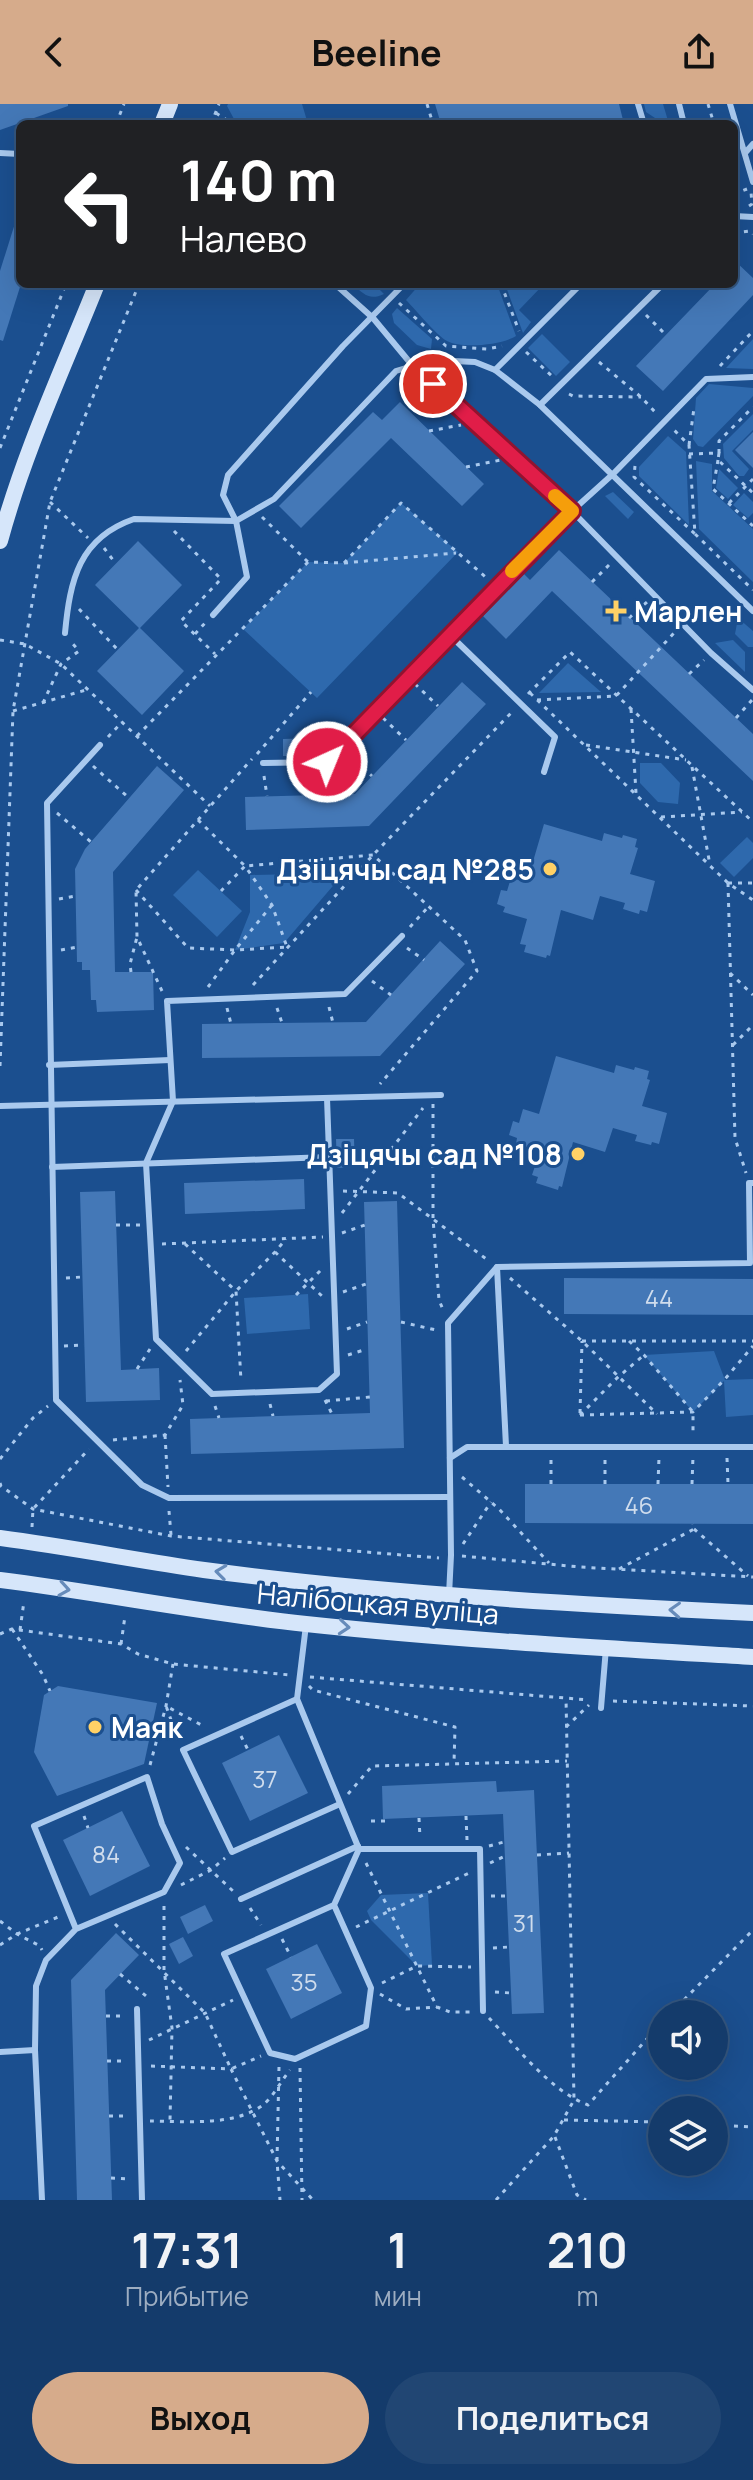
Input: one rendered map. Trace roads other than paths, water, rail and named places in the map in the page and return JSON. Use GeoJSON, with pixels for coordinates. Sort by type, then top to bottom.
{"type":"FeatureCollection","features":[{"type":"Feature","properties":{"kind":"main road"},"geometry":{"type":"LineString","coordinates":[[0,541],[5,504],[95,288]]}},
{"type":"Feature","properties":{"kind":"main road","name":"Налібоцкая вуліца"},"geometry":{"type":"LineString","coordinates":[[0,1538],[203,1570],[449,1595],[753,1613]]}},
{"type":"Feature","properties":{"kind":"main road","name":"Налібоцкая вуліца"},"geometry":{"type":"LineString","coordinates":[[0,1580],[194,1611],[307,1624],[579,1648],[753,1657]]}},
{"type":"Feature","properties":{"kind":"lane"},"geometry":{"type":"LineString","coordinates":[[738,130],[753,182]]}},
{"type":"Feature","properties":{"kind":"lane"},"geometry":{"type":"LineString","coordinates":[[745,153],[753,144]]}},
{"type":"Feature","properties":{"kind":"lane"},"geometry":{"type":"LineString","coordinates":[[339,288],[373,318],[412,365],[572,511],[711,653],[753,690]]}},
{"type":"Feature","properties":{"kind":"lane"},"geometry":{"type":"LineString","coordinates":[[213,615],[247,577],[236,521],[223,495],[228,475],[343,346],[400,288]]}},
{"type":"Feature","properties":{"kind":"lane"},"geometry":{"type":"LineString","coordinates":[[495,370],[577,288]]}},
{"type":"Feature","properties":{"kind":"lane"},"geometry":{"type":"LineString","coordinates":[[540,405],[659,288]]}},
{"type":"Feature","properties":{"kind":"lane"},"geometry":{"type":"LineString","coordinates":[[65,633],[78,566],[95,541],[120,524],[134,519],[236,521],[274,499],[396,371],[432,360],[475,362],[495,370],[540,405],[753,611]]}},
{"type":"Feature","properties":{"kind":"lane"},"geometry":{"type":"LineString","coordinates":[[263,763],[327,762],[496,587],[706,379],[753,377]]}},
{"type":"Feature","properties":{"kind":"lane"},"geometry":{"type":"LineString","coordinates":[[450,635],[555,737],[544,772]]}},
{"type":"Feature","properties":{"kind":"lane"},"geometry":{"type":"LineString","coordinates":[[100,745],[47,803],[56,1400],[142,1485],[169,1498],[450,1497]]}},
{"type":"Feature","properties":{"kind":"lane"},"geometry":{"type":"LineString","coordinates":[[327,1098],[337,1374],[319,1390],[212,1394],[156,1339],[146,1163],[173,1101],[167,1001],[345,994],[399,938]]}},
{"type":"Feature","properties":{"kind":"lane"},"geometry":{"type":"LineString","coordinates":[[49,1065],[170,1060]]}},
{"type":"Feature","properties":{"kind":"lane"},"geometry":{"type":"LineString","coordinates":[[0,1106],[437,1095]]}},
{"type":"Feature","properties":{"kind":"lane"},"geometry":{"type":"LineString","coordinates":[[52,1167],[328,1157]]}},
{"type":"Feature","properties":{"kind":"lane"},"geometry":{"type":"LineString","coordinates":[[449,1595],[448,1323],[497,1267],[750,1263],[751,1183]]}},
{"type":"Feature","properties":{"kind":"lane"},"geometry":{"type":"LineString","coordinates":[[497,1267],[506,1446]]}},
{"type":"Feature","properties":{"kind":"lane"},"geometry":{"type":"LineString","coordinates":[[450,1458],[467,1447],[753,1447]]}},
{"type":"Feature","properties":{"kind":"lane"},"geometry":{"type":"LineString","coordinates":[[307,1624],[297,1699],[358,1847],[334,1905],[224,1954],[270,2053],[295,2059],[366,2026],[371,1988],[334,1905]]}},
{"type":"Feature","properties":{"kind":"lane"},"geometry":{"type":"LineString","coordinates":[[602,1704],[606,1648]]}},
{"type":"Feature","properties":{"kind":"lane"},"geometry":{"type":"LineString","coordinates":[[297,1699],[183,1750],[232,1852],[340,1804]]}},
{"type":"Feature","properties":{"kind":"lane"},"geometry":{"type":"LineString","coordinates":[[42,2200],[35,2050],[36,1986],[46,1960],[76,1929],[164,1892],[180,1863],[162,1824],[147,1777],[34,1826],[76,1929]]}},
{"type":"Feature","properties":{"kind":"lane"},"geometry":{"type":"LineString","coordinates":[[241,1899],[358,1847],[480,1849],[483,2011]]}},
{"type":"Feature","properties":{"kind":"lane"},"geometry":{"type":"LineString","coordinates":[[138,2012],[142,2200]]}},
{"type":"Feature","properties":{"kind":"lane"},"geometry":{"type":"LineString","coordinates":[[0,2052],[35,2050]]}},
{"type":"Feature","properties":{"kind":"place","name":"Марлен"},"geometry":{"type":"Point","coordinates":[616,611]}},
{"type":"Feature","properties":{"kind":"place","name":"Дзіцячы сад №285"},"geometry":{"type":"Point","coordinates":[550,869]}},
{"type":"Feature","properties":{"kind":"place","name":"Дзіцячы сад №108"},"geometry":{"type":"Point","coordinates":[578,1154]}},
{"type":"Feature","properties":{"kind":"place","name":"Маяк"},"geometry":{"type":"Point","coordinates":[95,1727]}}]}
